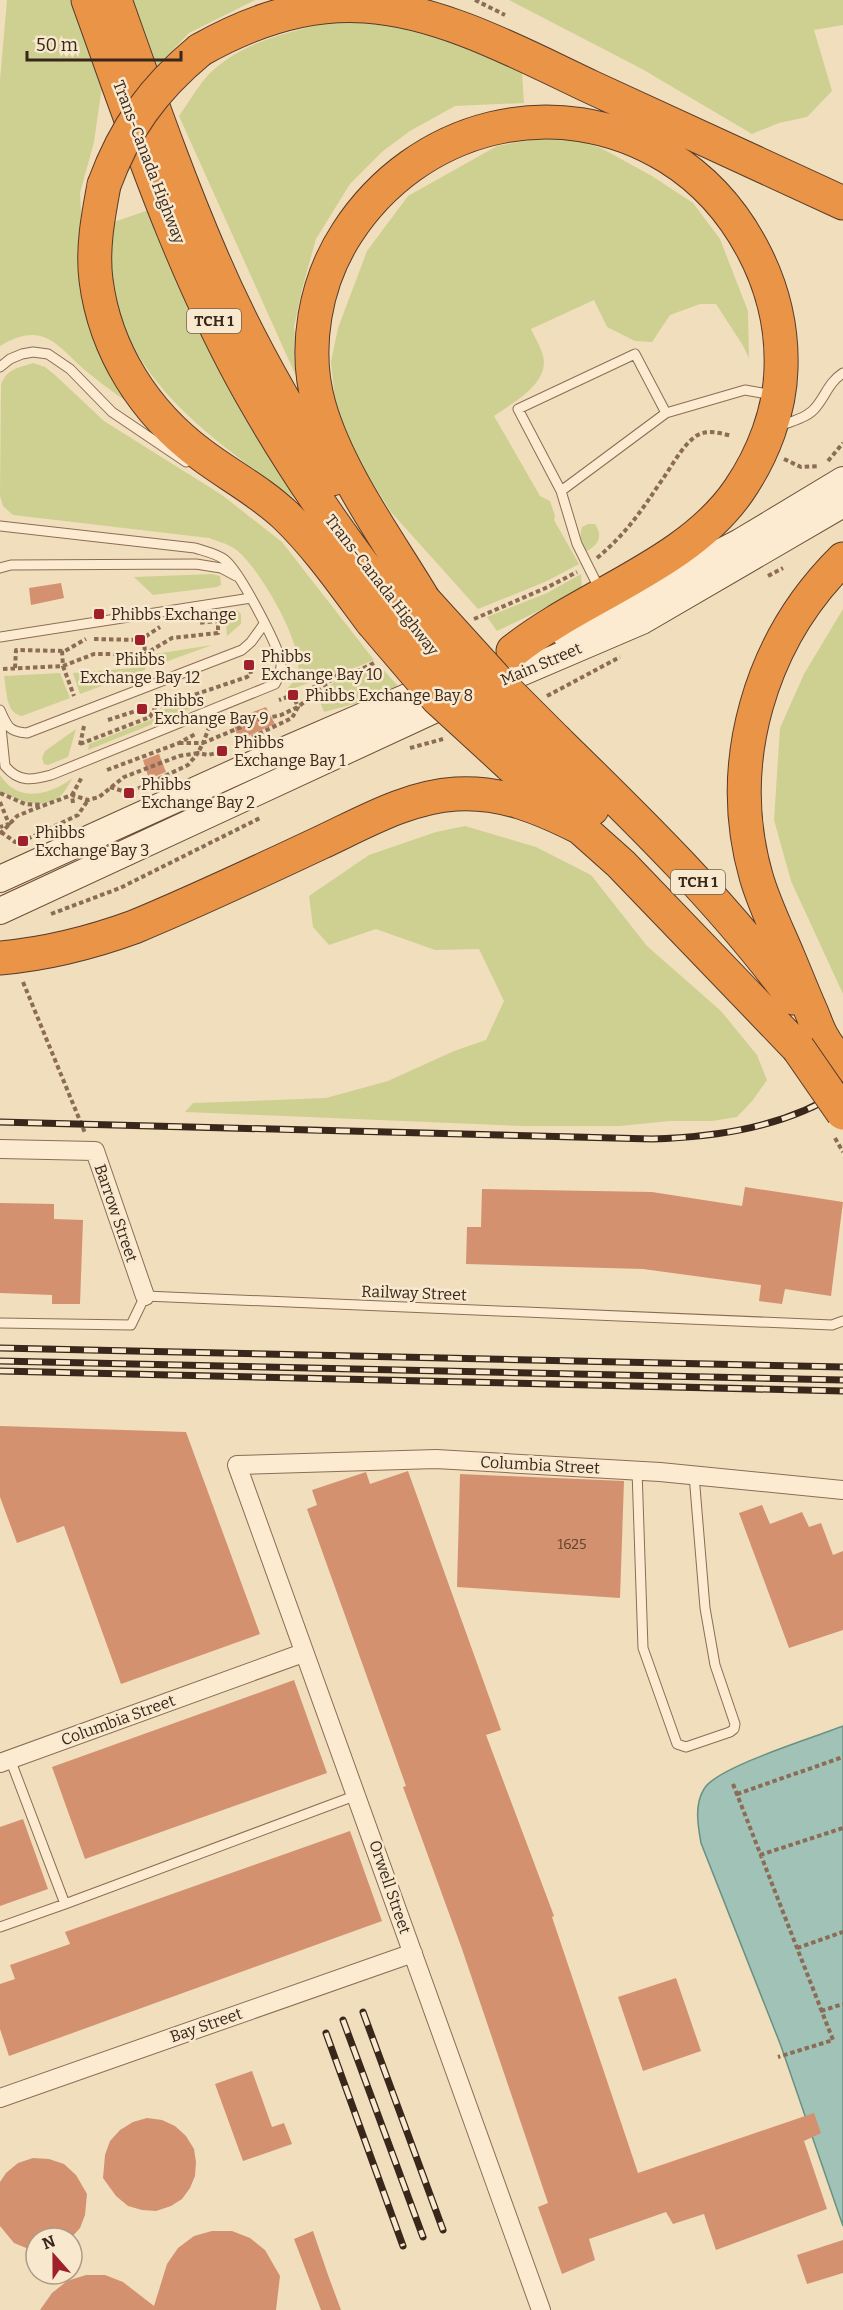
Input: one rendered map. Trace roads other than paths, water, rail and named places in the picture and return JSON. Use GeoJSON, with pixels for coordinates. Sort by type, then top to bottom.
{"type":"FeatureCollection","features":[{"type":"Feature","properties":{"kind":"highway","name":"Trans-Canada Highway"},"geometry":{"type":"LineString","coordinates":[[88,0],[167,213],[224,342],[283,450],[358,559],[398,611],[502,686],[529,762],[614,830],[696,916],[733,961],[810,1043]]}},
{"type":"Feature","properties":{"kind":"highway","name":"Trans-Canada Highway"},"geometry":{"type":"LineString","coordinates":[[115,0],[190,204],[214,262],[272,380],[340,492],[398,611]]}},
{"type":"Feature","properties":{"kind":"highway"},"geometry":{"type":"LineString","coordinates":[[421,0],[563,74]]}},
{"type":"Feature","properties":{"kind":"highway"},"geometry":{"type":"LineString","coordinates":[[398,611],[304,534],[264,497],[201,455],[176,434],[138,391],[123,367],[102,310],[96,280],[96,239],[104,185],[123,139],[138,114],[175,71],[200,50],[230,33],[292,12],[328,6],[365,6],[432,18],[563,74],[843,203]]}},
{"type":"Feature","properties":{"kind":"highway"},"geometry":{"type":"LineString","coordinates":[[513,651],[538,631],[603,595],[699,533],[719,515],[738,492],[755,464],[776,445],[778,396],[782,371],[781,340],[776,311],[767,280],[753,249],[736,222],[717,198],[695,177],[668,157],[637,141],[607,130],[571,124],[548,123],[498,127],[465,135],[431,151],[402,170],[377,193],[341,242],[327,270],[318,299],[313,326],[312,353],[319,404],[398,611],[437,698],[529,762],[581,828],[810,1043]]}},
{"type":"Feature","properties":{"kind":"highway"},"geometry":{"type":"LineString","coordinates":[[810,1043],[756,877],[745,820],[745,781],[750,731],[767,672],[798,614],[818,586],[843,559]]}},
{"type":"Feature","properties":{"kind":"highway"},"geometry":{"type":"LineString","coordinates":[[10,965],[95,941],[134,927],[174,911],[377,817],[428,798],[456,794],[482,794],[509,798],[544,810],[581,828]]}},
{"type":"Feature","properties":{"kind":"highway","name":"TCH 1"},"geometry":{"type":"LineString","coordinates":[[810,1043],[843,1065]]}},
{"type":"Feature","properties":{"kind":"highway","name":"TCH 1"},"geometry":{"type":"LineString","coordinates":[[810,1043],[843,1113]]}},
{"type":"Feature","properties":{"kind":"main road","name":"Main Street"},"geometry":{"type":"LineString","coordinates":[[0,879],[273,755],[513,651],[544,642],[740,542],[843,480]]}},
{"type":"Feature","properties":{"kind":"main road","name":"Main Street"},"geometry":{"type":"LineString","coordinates":[[0,911],[416,718],[642,621],[843,504]]}},
{"type":"Feature","properties":{"kind":"street","name":"Barrow Street"},"geometry":{"type":"LineString","coordinates":[[0,1149],[95,1151],[145,1296]]}},
{"type":"Feature","properties":{"kind":"street","name":"Columbia Street"},"geometry":{"type":"LineString","coordinates":[[237,1465],[436,1459],[637,1470],[843,1490]]}},
{"type":"Feature","properties":{"kind":"street","name":"Orwell Street"},"geometry":{"type":"LineString","coordinates":[[237,1465],[541,2310]]}},
{"type":"Feature","properties":{"kind":"street","name":"Columbia Street"},"geometry":{"type":"LineString","coordinates":[[5,1761],[303,1653]]}},
{"type":"Feature","properties":{"kind":"street","name":"Bay Street"},"geometry":{"type":"LineString","coordinates":[[0,2098],[413,1953]]}},
{"type":"Feature","properties":{"kind":"lane"},"geometry":{"type":"LineString","coordinates":[[0,367],[10,359],[22,354],[33,352],[48,354],[70,369],[112,412],[199,471]]}},
{"type":"Feature","properties":{"kind":"lane"},"geometry":{"type":"LineString","coordinates":[[603,595],[577,544],[561,491],[518,409],[634,354],[666,413]]}},
{"type":"Feature","properties":{"kind":"lane"},"geometry":{"type":"LineString","coordinates":[[776,445],[816,408],[828,387],[843,373]]}},
{"type":"Feature","properties":{"kind":"lane"},"geometry":{"type":"LineString","coordinates":[[561,491],[666,413],[745,390],[778,396]]}},
{"type":"Feature","properties":{"kind":"lane"},"geometry":{"type":"LineString","coordinates":[[0,526],[195,548],[225,560],[240,578],[281,659],[281,674],[275,684],[51,775],[28,781],[10,772],[5,766],[0,717]]}},
{"type":"Feature","properties":{"kind":"lane"},"geometry":{"type":"LineString","coordinates":[[0,568],[11,565],[196,564],[220,568],[240,578]]}},
{"type":"Feature","properties":{"kind":"lane"},"geometry":{"type":"LineString","coordinates":[[0,637],[251,598]]}},
{"type":"Feature","properties":{"kind":"lane"},"geometry":{"type":"LineString","coordinates":[[0,711],[6,724],[16,733],[27,733],[242,650],[264,624]]}},
{"type":"Feature","properties":{"kind":"lane"},"geometry":{"type":"LineString","coordinates":[[529,762],[544,810]]}},
{"type":"Feature","properties":{"kind":"lane"},"geometry":{"type":"LineString","coordinates":[[0,1323],[131,1325],[145,1296]]}},
{"type":"Feature","properties":{"kind":"lane","name":"Railway Street"},"geometry":{"type":"LineString","coordinates":[[145,1296],[832,1325],[843,1321]]}},
{"type":"Feature","properties":{"kind":"lane"},"geometry":{"type":"LineString","coordinates":[[637,1470],[643,1648],[677,1744],[686,1748],[730,1732],[734,1729],[735,1724],[715,1665],[705,1608],[694,1475]]}},
{"type":"Feature","properties":{"kind":"lane"},"geometry":{"type":"LineString","coordinates":[[5,1761],[65,1904]]}},
{"type":"Feature","properties":{"kind":"lane"},"geometry":{"type":"LineString","coordinates":[[0,1927],[357,1795]]}},
{"type":"Feature","properties":{"kind":"water"},"geometry":{"type":"Polygon","coordinates":[[[843,1726],[843,2226],[781,2046],[701,1843],[698,1816],[701,1795],[712,1780],[746,1762],[843,1726]]]}},
{"type":"Feature","properties":{"kind":"railway"},"geometry":{"type":"LineString","coordinates":[[0,1122],[652,1139],[702,1136],[751,1128],[798,1113],[843,1090]]}},
{"type":"Feature","properties":{"kind":"railway"},"geometry":{"type":"LineString","coordinates":[[0,1348],[843,1367]]}},
{"type":"Feature","properties":{"kind":"railway"},"geometry":{"type":"LineString","coordinates":[[0,1361],[843,1380]]}},
{"type":"Feature","properties":{"kind":"railway"},"geometry":{"type":"LineString","coordinates":[[0,1371],[843,1391]]}},
{"type":"Feature","properties":{"kind":"railway"},"geometry":{"type":"LineString","coordinates":[[363,2012],[443,2230]]}},
{"type":"Feature","properties":{"kind":"railway"},"geometry":{"type":"LineString","coordinates":[[343,2020],[423,2237]]}},
{"type":"Feature","properties":{"kind":"railway"},"geometry":{"type":"LineString","coordinates":[[326,2033],[403,2246]]}},
{"type":"Feature","properties":{"kind":"place","name":"Phibbs Exchange"},"geometry":{"type":"Point","coordinates":[99,614]}},
{"type":"Feature","properties":{"kind":"place","name":"Phibbs Exchange Bay 12"},"geometry":{"type":"Point","coordinates":[140,640]}},
{"type":"Feature","properties":{"kind":"place","name":"Phibbs Exchange Bay 10"},"geometry":{"type":"Point","coordinates":[249,665]}},
{"type":"Feature","properties":{"kind":"place","name":"Phibbs Exchange Bay 8"},"geometry":{"type":"Point","coordinates":[293,695]}},
{"type":"Feature","properties":{"kind":"place","name":"Phibbs Exchange Bay 9"},"geometry":{"type":"Point","coordinates":[142,709]}},
{"type":"Feature","properties":{"kind":"place","name":"Phibbs Exchange Bay 1"},"geometry":{"type":"Point","coordinates":[222,751]}},
{"type":"Feature","properties":{"kind":"place","name":"Phibbs Exchange Bay 2"},"geometry":{"type":"Point","coordinates":[129,793]}},
{"type":"Feature","properties":{"kind":"place","name":"Phibbs Exchange Bay 3"},"geometry":{"type":"Point","coordinates":[23,841]}}]}
